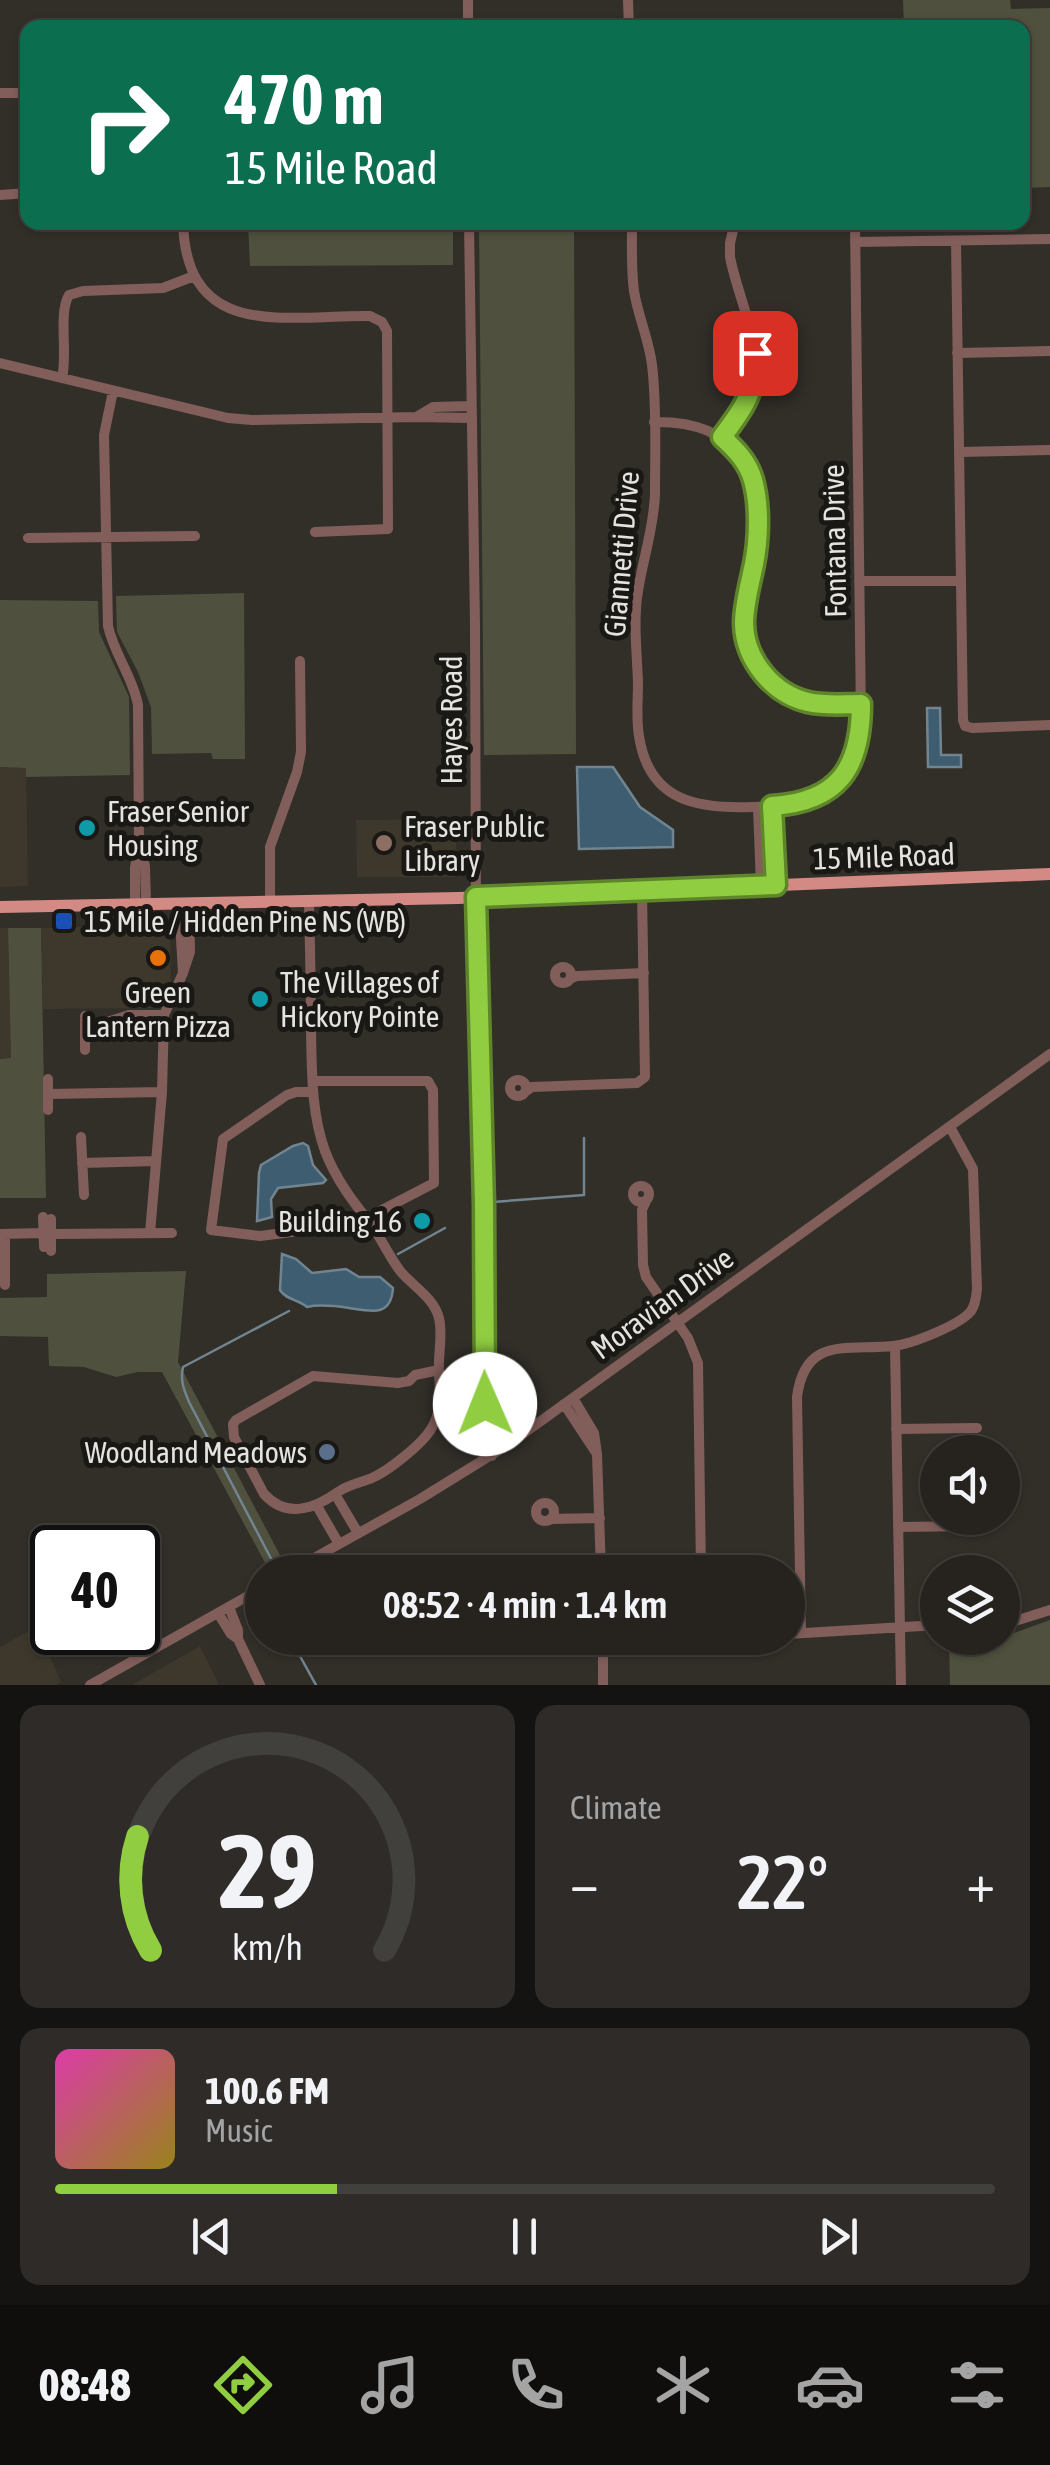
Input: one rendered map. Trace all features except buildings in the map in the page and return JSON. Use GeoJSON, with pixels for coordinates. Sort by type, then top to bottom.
{"type":"FeatureCollection","features":[{"type":"Feature","properties":{"kind":"main road","name":"15 Mile Road"},"geometry":{"type":"LineString","coordinates":[[0,907],[476,897],[1050,874]]}},
{"type":"Feature","properties":{"kind":"street"},"geometry":{"type":"LineString","coordinates":[[184,230],[186,254],[194,276],[207,293],[232,310],[251,316],[370,316],[382,322],[387,331],[388,529],[315,532]]}},
{"type":"Feature","properties":{"kind":"street","name":"Hayes Road"},"geometry":{"type":"LineString","coordinates":[[469,230],[485,1404],[487,1447],[492,1456]]}},
{"type":"Feature","properties":{"kind":"street","name":"Giannetti Drive"},"geometry":{"type":"LineString","coordinates":[[632,230],[633,276],[651,360],[654,422],[654,512],[637,610],[639,736],[652,774],[682,799],[712,808],[758,807]]}},
{"type":"Feature","properties":{"kind":"street"},"geometry":{"type":"LineString","coordinates":[[722,437],[746,402],[755,375],[755,353],[730,257],[733,230]]}},
{"type":"Feature","properties":{"kind":"street","name":"Fontana Drive"},"geometry":{"type":"LineString","coordinates":[[758,807],[810,800],[830,789],[844,775],[859,742],[855,230]]}},
{"type":"Feature","properties":{"kind":"street"},"geometry":{"type":"LineString","coordinates":[[855,242],[1050,238]]}},
{"type":"Feature","properties":{"kind":"street"},"geometry":{"type":"LineString","coordinates":[[956,241],[963,720],[965,726],[972,728],[1050,725]]}},
{"type":"Feature","properties":{"kind":"street"},"geometry":{"type":"LineString","coordinates":[[62,378],[64,308],[69,295],[83,290],[163,288],[194,276]]}},
{"type":"Feature","properties":{"kind":"street"},"geometry":{"type":"LineString","coordinates":[[957,353],[1050,351]]}},
{"type":"Feature","properties":{"kind":"street"},"geometry":{"type":"LineString","coordinates":[[0,363],[228,418],[417,417],[433,407],[471,412]]}},
{"type":"Feature","properties":{"kind":"street"},"geometry":{"type":"LineString","coordinates":[[113,391],[104,435],[108,626],[138,705],[139,844],[144,866],[140,905]]}},
{"type":"Feature","properties":{"kind":"street"},"geometry":{"type":"LineString","coordinates":[[654,422],[688,423],[722,437],[750,470],[756,492],[757,541],[744,624],[752,657],[761,672],[774,686],[798,699],[820,704],[861,704]]}},
{"type":"Feature","properties":{"kind":"street"},"geometry":{"type":"LineString","coordinates":[[959,452],[1050,450]]}},
{"type":"Feature","properties":{"kind":"street"},"geometry":{"type":"LineString","coordinates":[[28,538],[196,536]]}},
{"type":"Feature","properties":{"kind":"street"},"geometry":{"type":"LineString","coordinates":[[859,581],[961,581]]}},
{"type":"Feature","properties":{"kind":"street"},"geometry":{"type":"LineString","coordinates":[[270,902],[270,847],[300,764],[300,661]]}},
{"type":"Feature","properties":{"kind":"street"},"geometry":{"type":"LineString","coordinates":[[768,886],[772,806]]}},
{"type":"Feature","properties":{"kind":"street"},"geometry":{"type":"LineString","coordinates":[[758,807],[768,886]]}},
{"type":"Feature","properties":{"kind":"street"},"geometry":{"type":"LineString","coordinates":[[527,1087],[643,1080],[646,1074],[642,891]]}},
{"type":"Feature","properties":{"kind":"street"},"geometry":{"type":"LineString","coordinates":[[308,902],[313,1086],[318,1128],[330,1164],[358,1211],[398,1269],[435,1309],[440,1329],[439,1413],[427,1436],[378,1475],[348,1484],[326,1500],[294,1510],[264,1494],[234,1438],[236,1420],[313,1376],[398,1384],[415,1374],[439,1370]]}},
{"type":"Feature","properties":{"kind":"street"},"geometry":{"type":"LineString","coordinates":[[150,1233],[164,1015],[190,952],[184,904]]}},
{"type":"Feature","properties":{"kind":"street"},"geometry":{"type":"LineString","coordinates":[[572,975],[644,974]]}},
{"type":"Feature","properties":{"kind":"street"},"geometry":{"type":"LineString","coordinates":[[85,1050],[85,1022],[129,1015],[164,1015]]}},
{"type":"Feature","properties":{"kind":"street"},"geometry":{"type":"LineString","coordinates":[[1046,1058],[1050,1073]]}},
{"type":"Feature","properties":{"kind":"street","name":"Moravian Drive"},"geometry":{"type":"LineString","coordinates":[[319,1555],[492,1456],[1046,1058]]}},
{"type":"Feature","properties":{"kind":"street"},"geometry":{"type":"LineString","coordinates":[[48,1079],[48,1110]]}},
{"type":"Feature","properties":{"kind":"street"},"geometry":{"type":"LineString","coordinates":[[428,1081],[432,1086],[434,1183],[366,1220],[260,1236],[211,1230],[224,1139],[287,1095],[313,1086],[428,1081]]}},
{"type":"Feature","properties":{"kind":"street"},"geometry":{"type":"LineString","coordinates":[[48,1094],[162,1092]]}},
{"type":"Feature","properties":{"kind":"street"},"geometry":{"type":"LineString","coordinates":[[800,1555],[797,1397],[807,1366],[830,1349],[895,1346],[956,1322],[975,1304],[975,1180],[970,1160],[950,1127]]}},
{"type":"Feature","properties":{"kind":"street"},"geometry":{"type":"LineString","coordinates":[[81,1137],[84,1195]]}},
{"type":"Feature","properties":{"kind":"street"},"geometry":{"type":"LineString","coordinates":[[82,1163],[156,1161]]}},
{"type":"Feature","properties":{"kind":"street"},"geometry":{"type":"LineString","coordinates":[[641,1204],[646,1277],[678,1323],[698,1362],[701,1555]]}},
{"type":"Feature","properties":{"kind":"street"},"geometry":{"type":"LineString","coordinates":[[47,1218],[47,1249]]}},
{"type":"Feature","properties":{"kind":"street"},"geometry":{"type":"LineString","coordinates":[[5,1286],[2,1234],[172,1233]]}},
{"type":"Feature","properties":{"kind":"street"},"geometry":{"type":"LineString","coordinates":[[895,1346],[901,1685]]}},
{"type":"Feature","properties":{"kind":"street"},"geometry":{"type":"LineString","coordinates":[[568,1401],[597,1454],[601,1555]]}},
{"type":"Feature","properties":{"kind":"street"},"geometry":{"type":"LineString","coordinates":[[896,1429],[977,1428]]}},
{"type":"Feature","properties":{"kind":"street"},"geometry":{"type":"LineString","coordinates":[[326,1500],[358,1533]]}},
{"type":"Feature","properties":{"kind":"street"},"geometry":{"type":"LineString","coordinates":[[326,1500],[339,1544]]}},
{"type":"Feature","properties":{"kind":"street"},"geometry":{"type":"LineString","coordinates":[[554,1516],[600,1518]]}},
{"type":"Feature","properties":{"kind":"street"},"geometry":{"type":"LineString","coordinates":[[898,1527],[920,1527]]}},
{"type":"Feature","properties":{"kind":"street"},"geometry":{"type":"LineString","coordinates":[[90,1685],[245,1598]]}},
{"type":"Feature","properties":{"kind":"street"},"geometry":{"type":"LineString","coordinates":[[224,1610],[231,1634],[238,1638],[260,1685]]}},
{"type":"Feature","properties":{"kind":"street"},"geometry":{"type":"LineString","coordinates":[[1020,1619],[1050,1610]]}},
{"type":"Feature","properties":{"kind":"street"},"geometry":{"type":"LineString","coordinates":[[805,1634],[920,1625]]}},
{"type":"Feature","properties":{"kind":"street"},"geometry":{"type":"LineString","coordinates":[[603,1655],[603,1685]]}},
{"type":"Feature","properties":{"kind":"shaded area"},"geometry":{"type":"Polygon","coordinates":[[[0,767],[26,768],[28,886],[0,887],[0,767]]]}},
{"type":"Feature","properties":{"kind":"shaded area"},"geometry":{"type":"Polygon","coordinates":[[[456,819],[456,877],[357,877],[356,820],[456,819]]]}},
{"type":"Feature","properties":{"kind":"shaded area"},"geometry":{"type":"Polygon","coordinates":[[[170,924],[171,981],[158,1008],[43,1009],[41,928],[170,924]]]}},
{"type":"Feature","properties":{"kind":"shaded area"},"geometry":{"type":"Polygon","coordinates":[[[0,928],[8,928],[11,1058],[0,1059],[0,928]]]}},
{"type":"Feature","properties":{"kind":"shaded area"},"geometry":{"type":"Polygon","coordinates":[[[30,1631],[30,1655],[49,1655],[61,1682],[0,1685],[0,1647],[30,1631]]]}},
{"type":"Feature","properties":{"kind":"shaded area"},"geometry":{"type":"Polygon","coordinates":[[[200,1646],[219,1685],[132,1685],[200,1646]]]}},
{"type":"Feature","properties":{"kind":"green space"},"geometry":{"type":"Polygon","coordinates":[[[903,0],[1010,0],[1011,9],[1050,8],[1050,187],[1030,188],[1030,20],[904,20],[903,0]]]}},
{"type":"Feature","properties":{"kind":"green space"},"geometry":{"type":"Polygon","coordinates":[[[248,230],[453,230],[453,265],[250,266],[248,230]]]}},
{"type":"Feature","properties":{"kind":"green space"},"geometry":{"type":"Polygon","coordinates":[[[479,230],[574,230],[576,754],[484,755],[479,230]]]}},
{"type":"Feature","properties":{"kind":"green space"},"geometry":{"type":"Polygon","coordinates":[[[244,593],[245,759],[213,759],[211,753],[152,754],[151,707],[117,632],[116,596],[244,593]]]}},
{"type":"Feature","properties":{"kind":"green space"},"geometry":{"type":"Polygon","coordinates":[[[0,600],[98,601],[99,632],[129,697],[130,775],[26,777],[26,768],[0,767],[0,600]]]}},
{"type":"Feature","properties":{"kind":"green space"},"geometry":{"type":"Polygon","coordinates":[[[8,928],[41,928],[46,1198],[0,1198],[0,1059],[11,1058],[8,928]]]}},
{"type":"Feature","properties":{"kind":"green space"},"geometry":{"type":"Polygon","coordinates":[[[186,1271],[178,1362],[280,1555],[261,1555],[162,1372],[116,1377],[84,1367],[49,1366],[48,1337],[0,1336],[0,1298],[47,1297],[47,1274],[186,1271]]]}},
{"type":"Feature","properties":{"kind":"green space"},"geometry":{"type":"Polygon","coordinates":[[[1050,1620],[1050,1685],[950,1685],[949,1655],[1020,1655],[1020,1631],[1050,1620]]]}},
{"type":"Feature","properties":{"kind":"water"},"geometry":{"type":"Polygon","coordinates":[[[927,708],[940,708],[941,755],[961,755],[961,767],[928,767],[927,708]]]}},
{"type":"Feature","properties":{"kind":"water"},"geometry":{"type":"Polygon","coordinates":[[[577,767],[613,767],[640,807],[673,830],[673,847],[579,849],[577,767]]]}},
{"type":"Feature","properties":{"kind":"water"},"geometry":{"type":"Polygon","coordinates":[[[303,1143],[308,1146],[313,1165],[326,1180],[278,1188],[271,1199],[272,1217],[257,1221],[261,1165],[303,1143]]]}},
{"type":"Feature","properties":{"kind":"water"},"geometry":{"type":"Polygon","coordinates":[[[282,1254],[296,1259],[312,1273],[346,1269],[359,1277],[380,1277],[393,1288],[391,1298],[378,1310],[307,1307],[280,1290],[282,1254]]]}},
{"type":"Feature","properties":{"kind":"waterway"},"geometry":{"type":"LineString","coordinates":[[493,1202],[584,1195],[584,1138]]}},
{"type":"Feature","properties":{"kind":"waterway"},"geometry":{"type":"LineString","coordinates":[[398,1254],[445,1228]]}},
{"type":"Feature","properties":{"kind":"waterway"},"geometry":{"type":"LineString","coordinates":[[269,1555],[189,1402],[182,1377],[183,1367],[289,1311]]}},
{"type":"Feature","properties":{"kind":"waterway"},"geometry":{"type":"LineString","coordinates":[[299,1655],[316,1685]]}},
{"type":"Feature","properties":{"kind":"place","name":"Fraser Senior Housing"},"geometry":{"type":"Point","coordinates":[87,828]}},
{"type":"Feature","properties":{"kind":"place","name":"Fraser Public Library"},"geometry":{"type":"Point","coordinates":[384,843]}},
{"type":"Feature","properties":{"kind":"place","name":"15 Mile / Hidden Pine NS (WB)"},"geometry":{"type":"Point","coordinates":[64,921]}},
{"type":"Feature","properties":{"kind":"place","name":"Green Lantern Pizza"},"geometry":{"type":"Point","coordinates":[158,958]}},
{"type":"Feature","properties":{"kind":"place","name":"The Villages of Hickory Pointe"},"geometry":{"type":"Point","coordinates":[260,999]}},
{"type":"Feature","properties":{"kind":"place","name":"Building 16"},"geometry":{"type":"Point","coordinates":[422,1221]}},
{"type":"Feature","properties":{"kind":"place","name":"Woodland Meadows"},"geometry":{"type":"Point","coordinates":[327,1452]}},
{"type":"Feature","properties":{"kind":"route"},"geometry":{"type":"LineString","coordinates":[[485,1404],[476,897],[776,885],[772,806],[801,803],[830,789],[848,768],[859,742],[861,704],[808,702],[774,686],[752,657],[745,634],[757,541],[756,492],[750,470],[722,437],[753,388],[755,353]]}}]}
